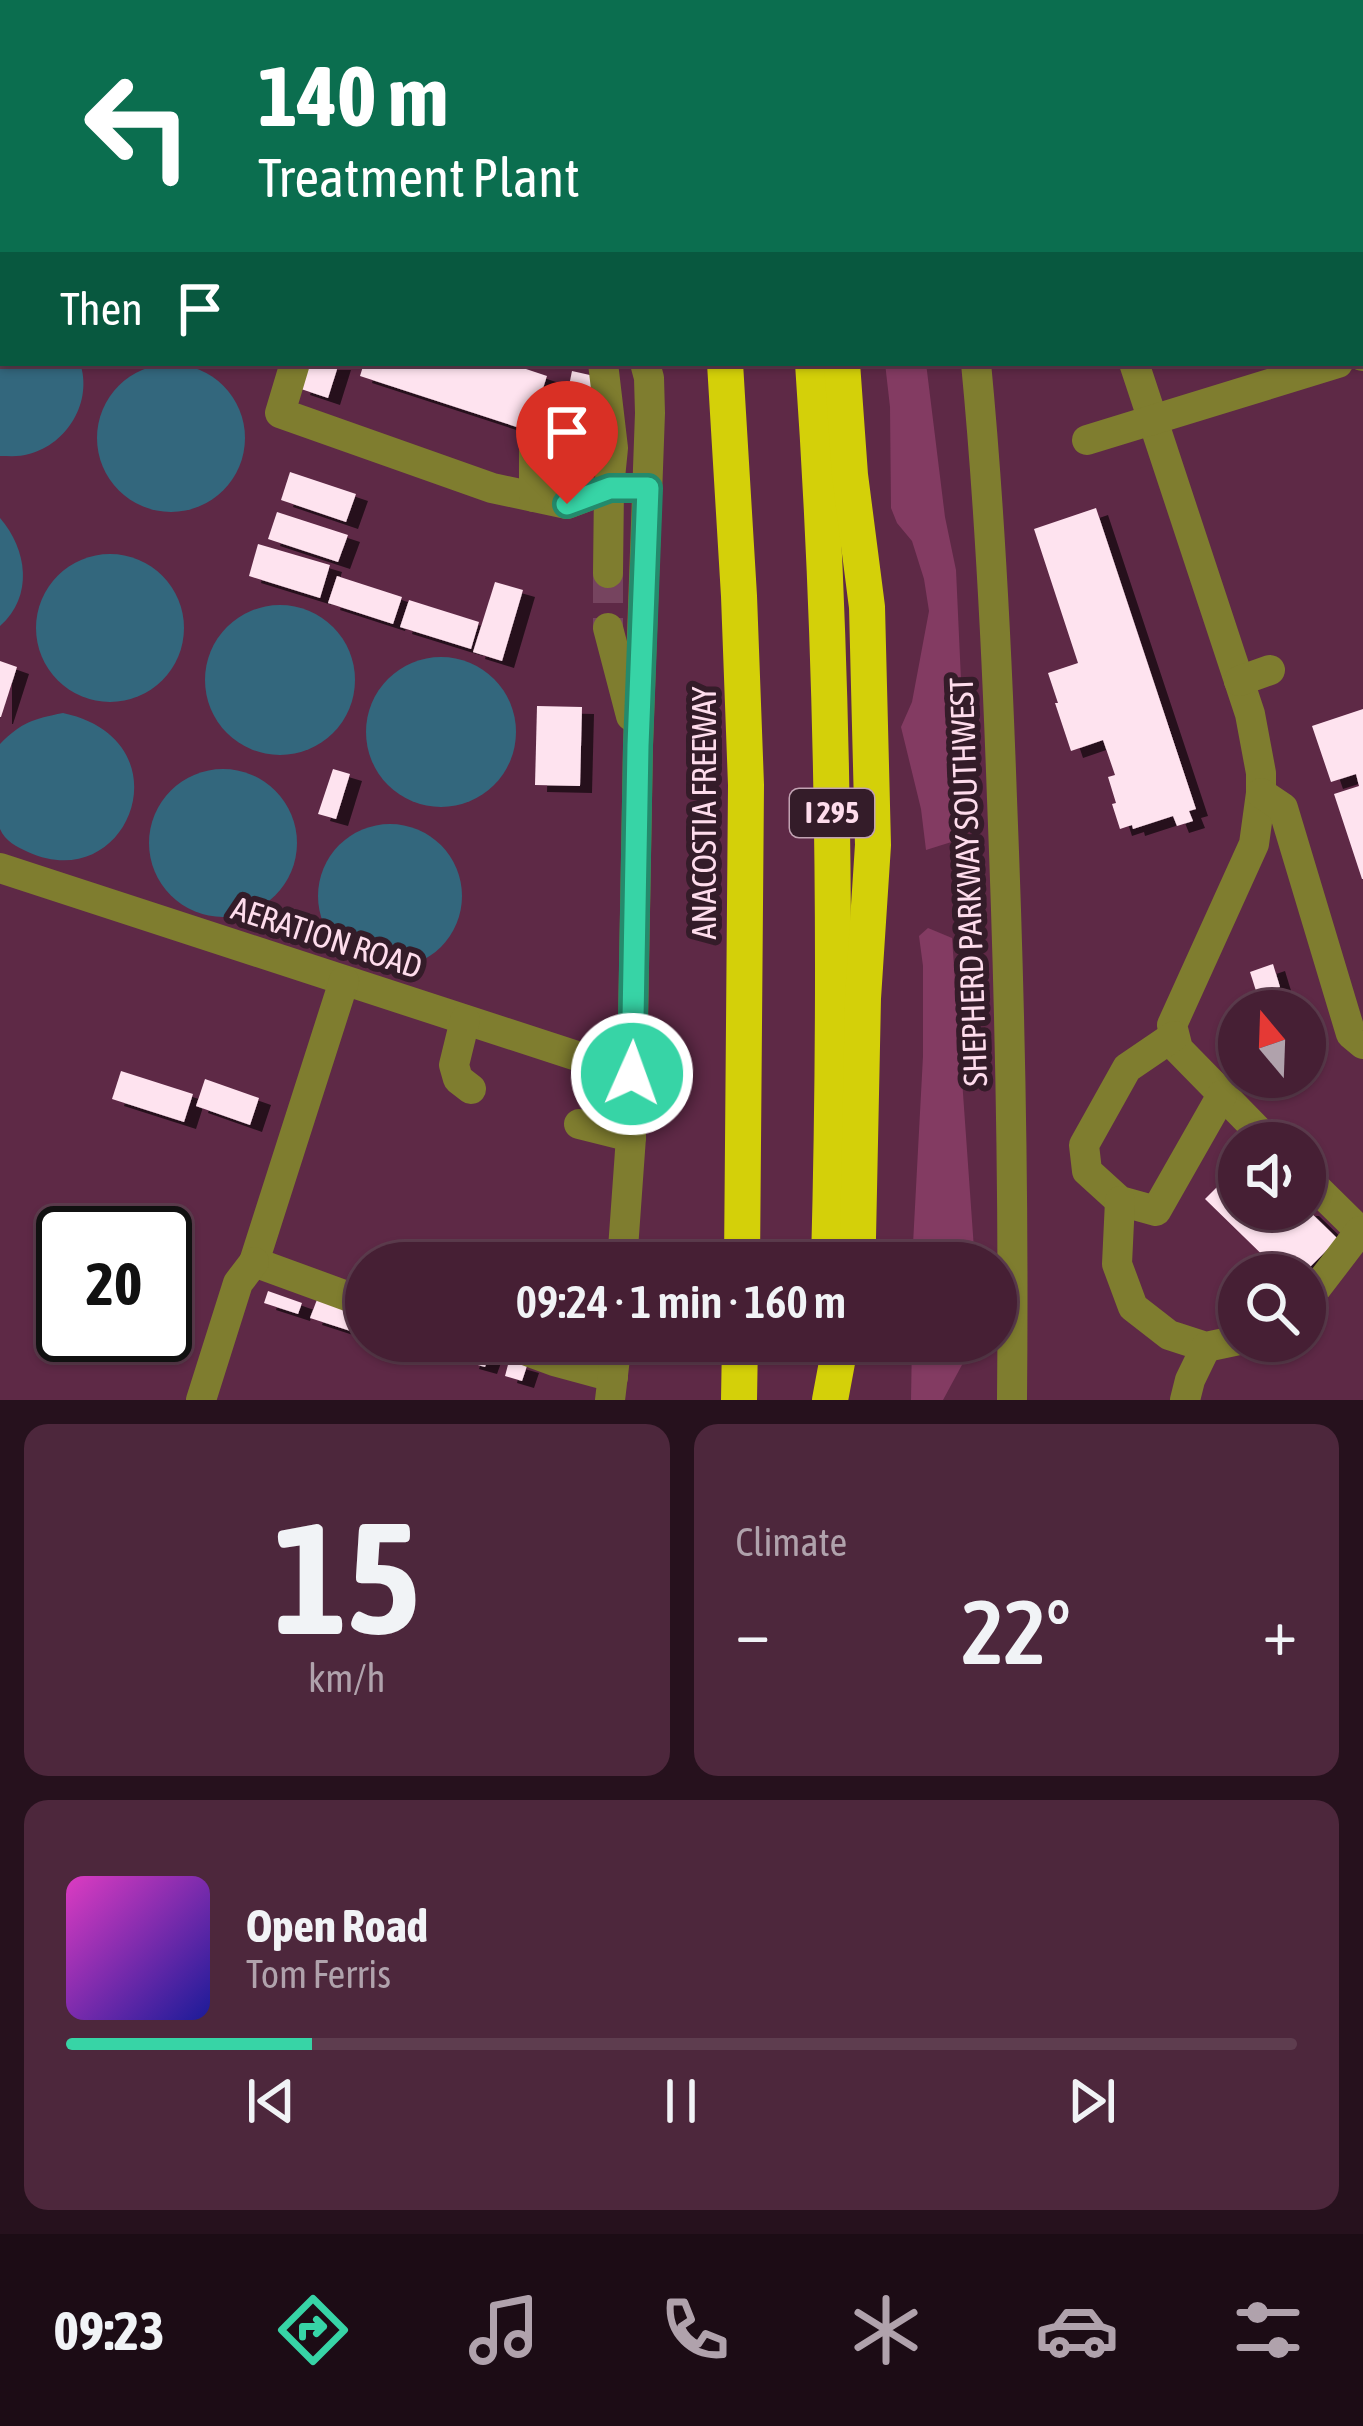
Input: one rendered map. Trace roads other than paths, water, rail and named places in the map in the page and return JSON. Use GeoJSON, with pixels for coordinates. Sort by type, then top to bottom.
{"type":"FeatureCollection","features":[{"type":"Feature","properties":{"kind":"highway"},"geometry":{"type":"LineString","coordinates":[[703,366],[727,787],[744,992]]}},
{"type":"Feature","properties":{"kind":"highway","name":"ANACOSTIA FREEWAY"},"geometry":{"type":"LineString","coordinates":[[725,366],[745,739],[742,1242]]}},
{"type":"Feature","properties":{"kind":"highway","name":"I 295"},"geometry":{"type":"LineString","coordinates":[[813,366],[831,733],[834,1050],[829,1242]]}},
{"type":"Feature","properties":{"kind":"highway"},"geometry":{"type":"LineString","coordinates":[[842,366],[850,475],[866,593],[873,845],[863,998],[857,1242]]}},
{"type":"Feature","properties":{"kind":"highway"},"geometry":{"type":"LineString","coordinates":[[739,1400],[740,1362]]}},
{"type":"Feature","properties":{"kind":"highway"},"geometry":{"type":"LineString","coordinates":[[826,1362],[827,1400]]}},
{"type":"Feature","properties":{"kind":"highway"},"geometry":{"type":"LineString","coordinates":[[827,1400],[836,1362]]}},
{"type":"Feature","properties":{"kind":"street"},"geometry":{"type":"LineString","coordinates":[[294,366],[280,413],[492,488],[567,504],[610,488],[648,488]]}},
{"type":"Feature","properties":{"kind":"street"},"geometry":{"type":"LineString","coordinates":[[603,366],[613,448],[608,573]]}},
{"type":"Feature","properties":{"kind":"street"},"geometry":{"type":"LineString","coordinates":[[624,1242],[632,1074],[624,843],[638,746],[650,413],[646,366]]}},
{"type":"Feature","properties":{"kind":"street","name":"SHEPHERD PARKWAY SOUTHWEST"},"geometry":{"type":"LineString","coordinates":[[976,366],[1008,941],[1012,1400]]}},
{"type":"Feature","properties":{"kind":"street"},"geometry":{"type":"LineString","coordinates":[[1135,366],[1215,560],[1261,772],[1254,844],[1172,1024],[1178,1049],[1218,1091]]}},
{"type":"Feature","properties":{"kind":"street"},"geometry":{"type":"LineString","coordinates":[[1087,440],[1328,366]]}},
{"type":"Feature","properties":{"kind":"street"},"geometry":{"type":"LineString","coordinates":[[534,443],[535,497]]}},
{"type":"Feature","properties":{"kind":"street"},"geometry":{"type":"LineString","coordinates":[[608,628],[638,746]]}},
{"type":"Feature","properties":{"kind":"street"},"geometry":{"type":"LineString","coordinates":[[1239,681],[1270,670]]}},
{"type":"Feature","properties":{"kind":"street"},"geometry":{"type":"LineString","coordinates":[[1261,793],[1283,808],[1351,1034],[1363,1044]]}},
{"type":"Feature","properties":{"kind":"street","name":"AERATION ROAD"},"geometry":{"type":"LineString","coordinates":[[0,868],[119,921],[461,1012],[632,1074]]}},
{"type":"Feature","properties":{"kind":"street"},"geometry":{"type":"LineString","coordinates":[[201,1400],[238,1283],[254,1262],[344,981]]}},
{"type":"Feature","properties":{"kind":"street"},"geometry":{"type":"LineString","coordinates":[[461,1012],[454,1065],[458,1079],[471,1089]]}},
{"type":"Feature","properties":{"kind":"street"},"geometry":{"type":"LineString","coordinates":[[1174,1036],[1127,1068],[1084,1145],[1087,1171],[1120,1201],[1156,1211],[1220,1098]]}},
{"type":"Feature","properties":{"kind":"street"},"geometry":{"type":"LineString","coordinates":[[1225,1098],[1249,1122]]}},
{"type":"Feature","properties":{"kind":"street"},"geometry":{"type":"LineString","coordinates":[[579,1124],[631,1137]]}},
{"type":"Feature","properties":{"kind":"street"},"geometry":{"type":"LineString","coordinates":[[1326,1198],[1362,1233],[1326,1277]]}},
{"type":"Feature","properties":{"kind":"street"},"geometry":{"type":"LineString","coordinates":[[1120,1201],[1117,1264],[1133,1307],[1169,1335],[1206,1347],[1218,1344]]}},
{"type":"Feature","properties":{"kind":"street"},"geometry":{"type":"LineString","coordinates":[[254,1262],[345,1295]]}},
{"type":"Feature","properties":{"kind":"street"},"geometry":{"type":"LineString","coordinates":[[1185,1400],[1206,1347]]}},
{"type":"Feature","properties":{"kind":"street"},"geometry":{"type":"LineString","coordinates":[[556,1362],[612,1388]]}},
{"type":"Feature","properties":{"kind":"water"},"geometry":{"type":"Polygon","coordinates":[[[0,366],[81,366],[80,406],[66,431],[43,449],[0,456],[0,366]]]}},
{"type":"Feature","properties":{"kind":"water"},"geometry":{"type":"Polygon","coordinates":[[[157,366],[185,366],[212,377],[232,397],[243,424],[243,452],[232,479],[212,499],[185,510],[157,510],[130,499],[110,479],[99,452],[99,424],[110,397],[130,377],[157,366]]]}},
{"type":"Feature","properties":{"kind":"water"},"geometry":{"type":"Polygon","coordinates":[[[0,518],[16,544],[23,572],[18,601],[0,626],[0,518]]]}},
{"type":"Feature","properties":{"kind":"water"},"geometry":{"type":"Polygon","coordinates":[[[110,554],[138,559],[163,575],[179,600],[184,628],[179,656],[163,681],[138,697],[110,702],[82,697],[57,681],[41,656],[36,628],[41,600],[57,575],[82,559],[110,554]]]}},
{"type":"Feature","properties":{"kind":"water"},"geometry":{"type":"Polygon","coordinates":[[[280,605],[309,611],[333,627],[349,651],[355,680],[349,709],[333,733],[309,749],[280,755],[251,749],[227,733],[211,709],[205,680],[211,651],[227,627],[251,611],[280,605]]]}},
{"type":"Feature","properties":{"kind":"water"},"geometry":{"type":"Polygon","coordinates":[[[441,657],[470,663],[494,679],[510,703],[516,732],[510,761],[494,785],[470,801],[441,807],[412,801],[388,785],[372,761],[366,732],[372,703],[388,679],[412,663],[441,657]]]}},
{"type":"Feature","properties":{"kind":"water"},"geometry":{"type":"Polygon","coordinates":[[[63,713],[102,729],[125,753],[134,781],[131,810],[117,835],[94,853],[64,860],[24,850],[0,829],[0,744],[28,722],[63,713]]]}},
{"type":"Feature","properties":{"kind":"water"},"geometry":{"type":"Polygon","coordinates":[[[223,769],[251,775],[275,791],[291,815],[297,843],[291,871],[275,895],[251,911],[223,917],[195,911],[171,895],[155,871],[149,843],[155,815],[171,791],[195,775],[223,769]]]}},
{"type":"Feature","properties":{"kind":"water"},"geometry":{"type":"Polygon","coordinates":[[[390,824],[417,830],[441,845],[456,869],[462,896],[456,923],[441,947],[417,962],[390,968],[363,962],[339,947],[324,923],[318,896],[324,869],[339,845],[363,830],[390,824]]]}},
{"type":"Feature","properties":{"kind":"tunnel"},"geometry":{"type":"LineString","coordinates":[[608,573],[608,628]]}}]}
